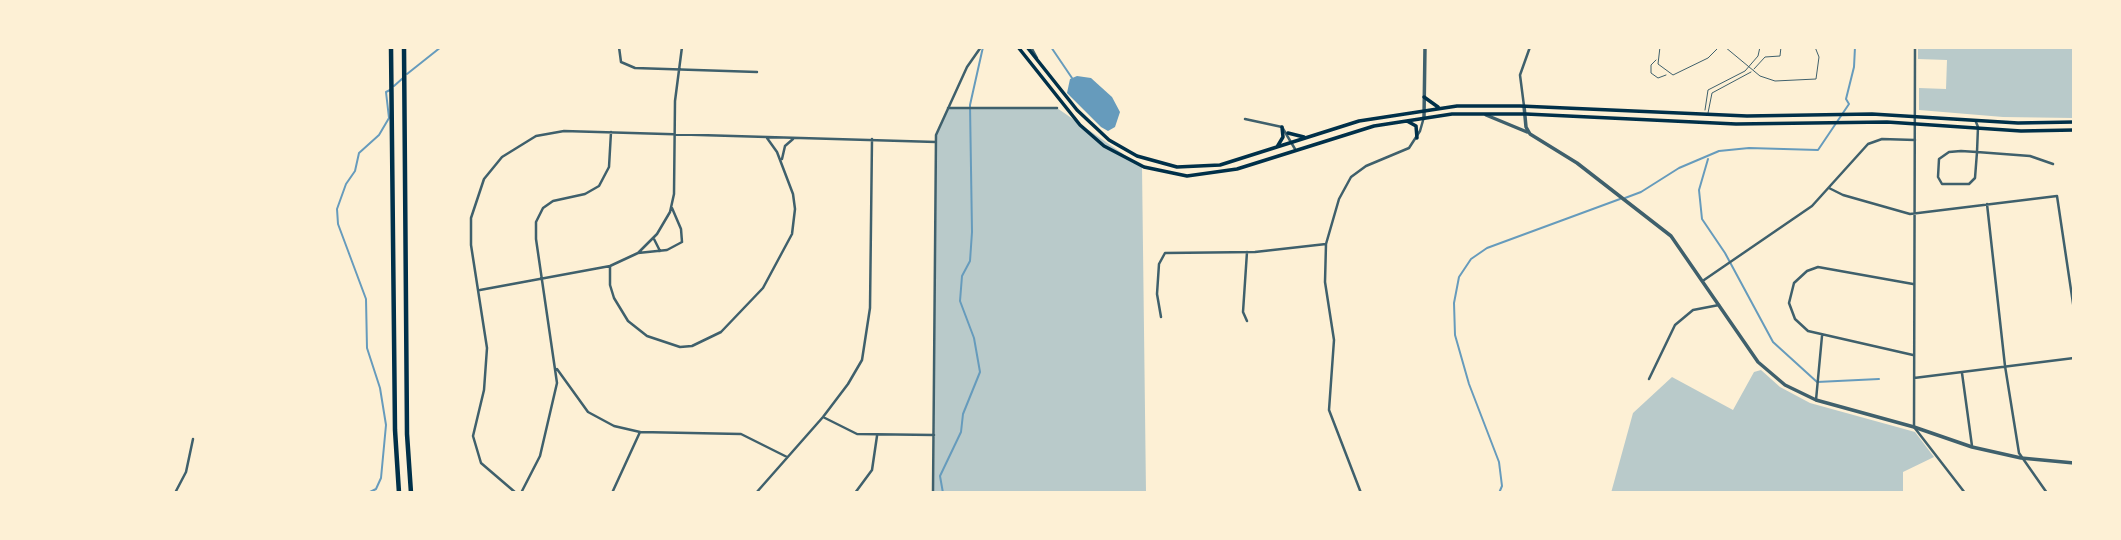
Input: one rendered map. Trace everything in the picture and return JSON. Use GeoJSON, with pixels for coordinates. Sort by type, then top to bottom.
{"type":"FeatureCollection","features":[{"type":"Feature","properties":{"kind":"highway"},"geometry":{"type":"LineString","coordinates":[[391,47],[395,430],[399,493]]}},
{"type":"Feature","properties":{"kind":"highway"},"geometry":{"type":"LineString","coordinates":[[404,47],[407,433],[411,493]]}},
{"type":"Feature","properties":{"kind":"main road"},"geometry":{"type":"LineString","coordinates":[[1018,47],[1089,134],[1111,151],[1144,167],[1177,175],[1211,174],[1237,169],[1347,132],[1401,120],[1480,113],[1706,122],[1915,123],[2074,130]]}},
{"type":"Feature","properties":{"kind":"main road"},"geometry":{"type":"LineString","coordinates":[[1029,47],[1096,130],[1118,146],[1147,160],[1177,167],[1205,167],[1359,121],[1440,107],[1524,106],[1707,114],[1915,115],[2074,122]]}},
{"type":"Feature","properties":{"kind":"main road"},"geometry":{"type":"LineString","coordinates":[[1424,97],[1440,107]]}},
{"type":"Feature","properties":{"kind":"main road"},"geometry":{"type":"LineString","coordinates":[[1401,120],[1415,124],[1417,138]]}},
{"type":"Feature","properties":{"kind":"main road"},"geometry":{"type":"LineString","coordinates":[[1277,147],[1283,137],[1282,127]]}},
{"type":"Feature","properties":{"kind":"main road"},"geometry":{"type":"LineString","coordinates":[[1288,133],[1306,137]]}},
{"type":"Feature","properties":{"kind":"street"},"geometry":{"type":"LineString","coordinates":[[619,47],[621,62],[629,66],[757,72]]}},
{"type":"Feature","properties":{"kind":"street"},"geometry":{"type":"LineString","coordinates":[[480,290],[610,266],[638,253],[654,238],[671,208],[675,181],[675,134],[682,47]]}},
{"type":"Feature","properties":{"kind":"street"},"geometry":{"type":"LineString","coordinates":[[933,493],[936,142],[938,128],[967,67],[981,47]]}},
{"type":"Feature","properties":{"kind":"street"},"geometry":{"type":"LineString","coordinates":[[1361,493],[1329,410],[1334,340],[1325,282],[1326,244],[1339,199],[1351,177],[1366,166],[1400,155],[1417,138],[1423,117],[1425,47]]}},
{"type":"Feature","properties":{"kind":"street"},"geometry":{"type":"LineString","coordinates":[[1530,47],[1521,75],[1530,134]]}},
{"type":"Feature","properties":{"kind":"street"},"geometry":{"type":"LineString","coordinates":[[1915,47],[1914,427],[1965,493]]}},
{"type":"Feature","properties":{"kind":"street"},"geometry":{"type":"LineString","coordinates":[[948,108],[1057,108]]}},
{"type":"Feature","properties":{"kind":"street"},"geometry":{"type":"LineString","coordinates":[[1480,113],[1530,134],[1577,163],[1662,227],[1704,280],[1767,372],[1816,400],[1914,427],[1972,447],[2021,458],[2074,463]]}},
{"type":"Feature","properties":{"kind":"street"},"geometry":{"type":"LineString","coordinates":[[1245,118],[1282,127],[1288,133],[1295,149]]}},
{"type":"Feature","properties":{"kind":"street"},"geometry":{"type":"LineString","coordinates":[[1976,119],[1978,127],[1977,152],[1975,178],[1969,184],[1961,185],[1947,186],[1940,182],[1940,156],[1961,151],[1977,152],[2030,156],[2053,164]]}},
{"type":"Feature","properties":{"kind":"street"},"geometry":{"type":"LineString","coordinates":[[516,493],[481,463],[473,443],[487,363],[480,290],[471,244],[471,218],[475,198],[489,170],[509,151],[537,136],[564,131],[936,142]]}},
{"type":"Feature","properties":{"kind":"street"},"geometry":{"type":"LineString","coordinates":[[522,493],[540,456],[556,390],[556,368],[536,239],[540,212],[553,201],[585,194],[599,186],[609,167],[611,132]]}},
{"type":"Feature","properties":{"kind":"street"},"geometry":{"type":"LineString","coordinates":[[610,266],[610,285],[614,298],[628,321],[647,337],[680,347],[712,338],[754,300],[787,247],[795,209],[791,184],[774,144],[764,136]]}},
{"type":"Feature","properties":{"kind":"street"},"geometry":{"type":"LineString","coordinates":[[782,163],[785,146],[796,137]]}},
{"type":"Feature","properties":{"kind":"street"},"geometry":{"type":"LineString","coordinates":[[756,493],[823,417],[859,368],[867,337],[872,139]]}},
{"type":"Feature","properties":{"kind":"street"},"geometry":{"type":"LineString","coordinates":[[1704,280],[1801,216],[1871,142],[1915,140]]}},
{"type":"Feature","properties":{"kind":"street"},"geometry":{"type":"LineString","coordinates":[[1829,188],[1886,208],[1914,213],[2057,195],[2074,310]]}},
{"type":"Feature","properties":{"kind":"street"},"geometry":{"type":"LineString","coordinates":[[1987,204],[2005,366],[2021,458],[2047,493]]}},
{"type":"Feature","properties":{"kind":"street"},"geometry":{"type":"LineString","coordinates":[[638,253],[676,247],[683,239],[671,208]]}},
{"type":"Feature","properties":{"kind":"street"},"geometry":{"type":"LineString","coordinates":[[654,238],[660,251]]}},
{"type":"Feature","properties":{"kind":"street"},"geometry":{"type":"LineString","coordinates":[[1161,317],[1157,294],[1159,264],[1165,253],[1247,252],[1326,244]]}},
{"type":"Feature","properties":{"kind":"street"},"geometry":{"type":"LineString","coordinates":[[1247,252],[1243,312],[1247,321]]}},
{"type":"Feature","properties":{"kind":"street"},"geometry":{"type":"LineString","coordinates":[[1913,355],[1822,336],[1803,328],[1790,309],[1790,296],[1794,283],[1807,271],[1823,267],[1914,284]]}},
{"type":"Feature","properties":{"kind":"street"},"geometry":{"type":"LineString","coordinates":[[1649,379],[1675,325],[1693,310],[1719,304]]}},
{"type":"Feature","properties":{"kind":"street"},"geometry":{"type":"LineString","coordinates":[[1816,400],[1822,336]]}},
{"type":"Feature","properties":{"kind":"street"},"geometry":{"type":"LineString","coordinates":[[1913,378],[2074,358]]}},
{"type":"Feature","properties":{"kind":"street"},"geometry":{"type":"LineString","coordinates":[[556,368],[566,386],[588,412],[599,420],[640,432],[741,434],[787,457]]}},
{"type":"Feature","properties":{"kind":"street"},"geometry":{"type":"LineString","coordinates":[[1962,373],[1972,447]]}},
{"type":"Feature","properties":{"kind":"street"},"geometry":{"type":"LineString","coordinates":[[556,390],[566,386]]}},
{"type":"Feature","properties":{"kind":"street"},"geometry":{"type":"LineString","coordinates":[[823,417],[850,432],[877,436],[934,435]]}},
{"type":"Feature","properties":{"kind":"street"},"geometry":{"type":"LineString","coordinates":[[612,493],[640,432]]}},
{"type":"Feature","properties":{"kind":"street"},"geometry":{"type":"LineString","coordinates":[[857,492],[872,470],[877,436]]}},
{"type":"Feature","properties":{"kind":"street"},"geometry":{"type":"LineString","coordinates":[[175,493],[186,472],[193,439]]}},
{"type":"Feature","properties":{"kind":"lane"},"geometry":{"type":"LineString","coordinates":[[1660,47],[1657,59],[1651,65],[1651,73],[1657,78],[1668,73],[1684,72],[1719,47]]}},
{"type":"Feature","properties":{"kind":"lane"},"geometry":{"type":"LineString","coordinates":[[1725,47],[1753,70],[1771,80],[1816,79],[1819,57],[1815,47]]}},
{"type":"Feature","properties":{"kind":"lane"},"geometry":{"type":"LineString","coordinates":[[1706,122],[1708,90],[1749,67],[1760,48],[1768,56],[1777,58],[1781,47]]}},
{"type":"Feature","properties":{"kind":"lane"},"geometry":{"type":"LineString","coordinates":[[1707,114],[1712,93],[1753,70],[1768,56]]}},
{"type":"Feature","properties":{"kind":"lane"},"geometry":{"type":"LineString","coordinates":[[1657,59],[1660,67],[1668,73]]}},
{"type":"Feature","properties":{"kind":"shaded area"},"geometry":{"type":"Polygon","coordinates":[[[1918,47],[2074,47],[2074,118],[2003,117],[1919,110],[1919,88],[1946,89],[1947,60],[1918,59],[1918,47]]]}},
{"type":"Feature","properties":{"kind":"shaded area"},"geometry":{"type":"Polygon","coordinates":[[[948,108],[1057,108],[1142,167],[1146,493],[934,493],[936,142],[938,128],[948,108]]]}},
{"type":"Feature","properties":{"kind":"shaded area"},"geometry":{"type":"Polygon","coordinates":[[[1761,370],[1780,387],[1810,403],[1915,432],[1934,457],[1903,472],[1903,493],[1611,493],[1633,413],[1672,377],[1733,410],[1754,372],[1761,370]]]}},
{"type":"Feature","properties":{"kind":"water"},"geometry":{"type":"Polygon","coordinates":[[[1077,76],[1091,78],[1112,97],[1120,112],[1115,127],[1108,131],[1101,127],[1067,93],[1070,79],[1077,76]]]}},
{"type":"Feature","properties":{"kind":"waterway"},"geometry":{"type":"LineString","coordinates":[[407,74],[441,47]]}},
{"type":"Feature","properties":{"kind":"waterway"},"geometry":{"type":"LineString","coordinates":[[943,493],[940,476],[961,432],[963,414],[980,372],[974,338],[960,301],[962,276],[970,261],[972,232],[970,105],[983,47]]}},
{"type":"Feature","properties":{"kind":"waterway"},"geometry":{"type":"LineString","coordinates":[[1051,47],[1072,78]]}},
{"type":"Feature","properties":{"kind":"waterway"},"geometry":{"type":"LineString","coordinates":[[1625,198],[1641,192],[1679,168],[1719,151],[1749,148],[1818,150],[1849,104],[1846,99],[1854,67],[1855,47]]}},
{"type":"Feature","properties":{"kind":"waterway"},"geometry":{"type":"LineString","coordinates":[[394,86],[403,78]]}},
{"type":"Feature","properties":{"kind":"waterway"},"geometry":{"type":"LineString","coordinates":[[368,493],[376,489],[381,478],[386,425],[380,388],[367,348],[366,299],[338,224],[337,209],[346,184],[355,171],[359,153],[379,135],[389,118],[386,92],[390,90]]}},
{"type":"Feature","properties":{"kind":"waterway"},"geometry":{"type":"LineString","coordinates":[[1708,159],[1699,190],[1702,219],[1725,253],[1773,342],[1817,382],[1879,379]]}},
{"type":"Feature","properties":{"kind":"waterway"},"geometry":{"type":"LineString","coordinates":[[1499,493],[1502,486],[1499,462],[1469,384],[1455,335],[1454,303],[1459,277],[1471,259],[1487,248],[1620,199]]}}]}
